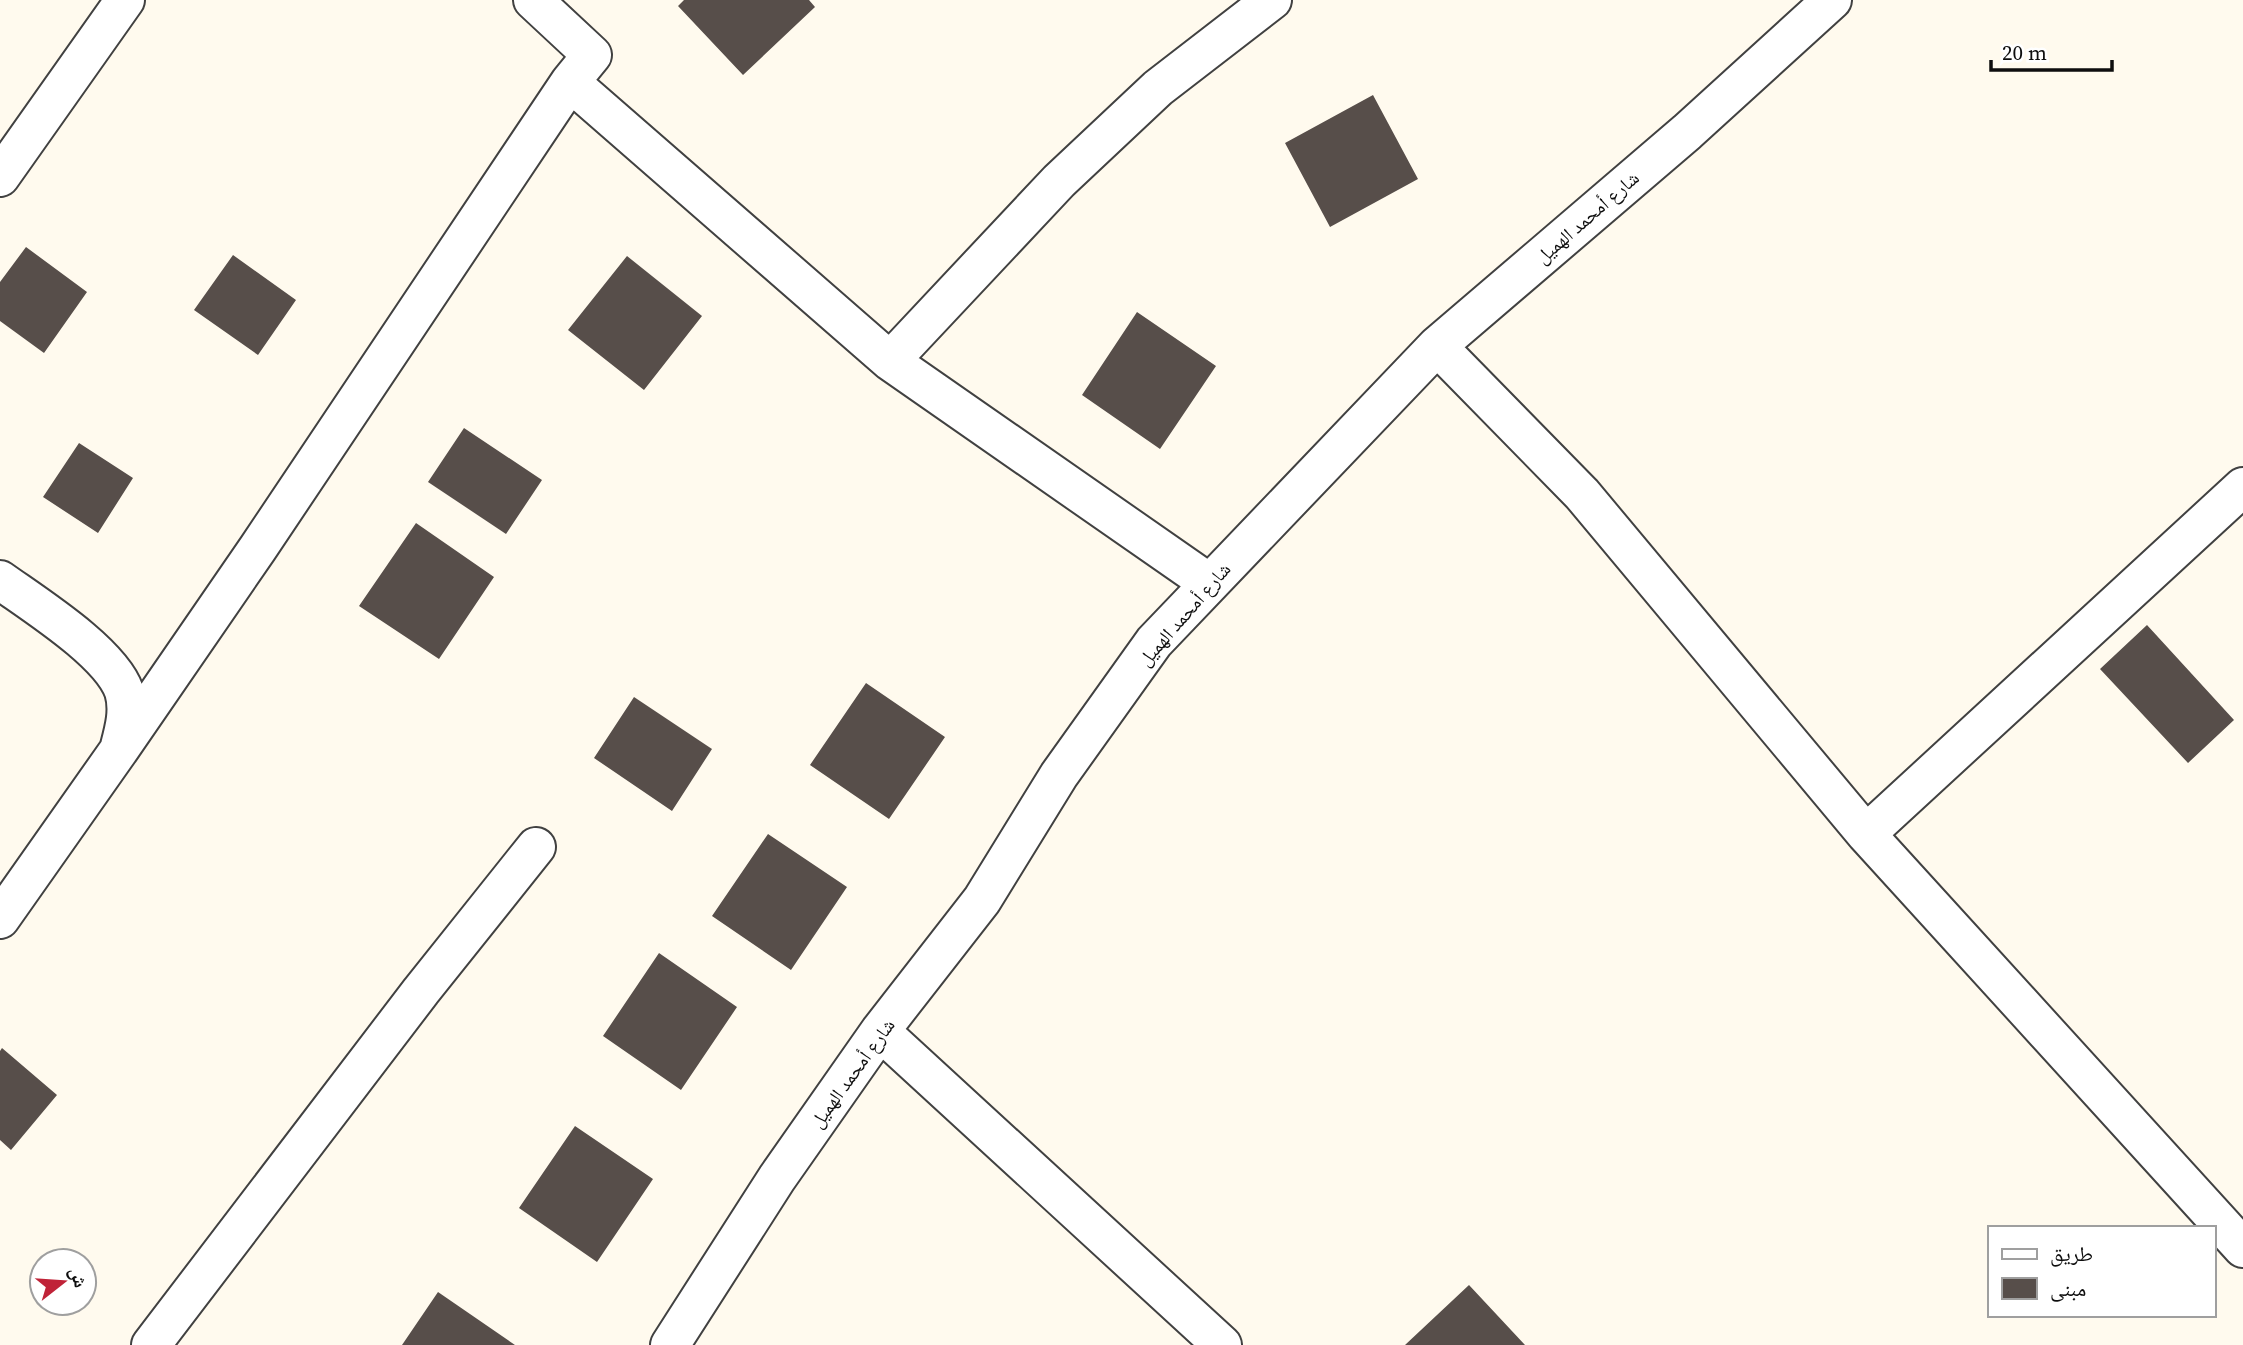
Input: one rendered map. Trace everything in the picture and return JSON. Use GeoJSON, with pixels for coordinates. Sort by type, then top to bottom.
{"type":"FeatureCollection","features":[{"type":"Feature","properties":{"kind":"street"},"geometry":{"type":"LineString","coordinates":[[0,177],[125,0]]}},
{"type":"Feature","properties":{"kind":"street"},"geometry":{"type":"LineString","coordinates":[[0,919],[258,548],[570,82],[592,55],[533,0]]}},
{"type":"Feature","properties":{"kind":"street"},"geometry":{"type":"LineString","coordinates":[[890,361],[1079,162],[1158,88],[1272,0]]}},
{"type":"Feature","properties":{"kind":"street","name":"شارع أمحمد الهميل"},"geometry":{"type":"LineString","coordinates":[[670,1345],[777,1178],[880,1031],[982,900],[1059,775],[1154,642],[1437,346],[1688,132],[1832,0]]}},
{"type":"Feature","properties":{"kind":"street"},"geometry":{"type":"LineString","coordinates":[[570,82],[890,361],[1209,583]]}},
{"type":"Feature","properties":{"kind":"street"},"geometry":{"type":"LineString","coordinates":[[1437,346],[1582,494],[1866,834],[2243,1248]]}},
{"type":"Feature","properties":{"kind":"street"},"geometry":{"type":"LineString","coordinates":[[1866,834],[2243,487]]}},
{"type":"Feature","properties":{"kind":"street"},"geometry":{"type":"LineString","coordinates":[[0,580],[48,614],[110,665],[124,692],[127,719],[119,750]]}},
{"type":"Feature","properties":{"kind":"street"},"geometry":{"type":"LineString","coordinates":[[151,1345],[412,1002],[536,847]]}},
{"type":"Feature","properties":{"kind":"street"},"geometry":{"type":"LineString","coordinates":[[880,1031],[1222,1345]]}},
{"type":"Feature","properties":{"kind":"building"},"geometry":{"type":"Polygon","coordinates":[[[684,0],[809,0],[815,7],[743,75],[678,6],[684,0]]]}},
{"type":"Feature","properties":{"kind":"building"},"geometry":{"type":"Polygon","coordinates":[[[1373,95],[1418,179],[1330,227],[1285,143],[1373,95]]]}},
{"type":"Feature","properties":{"kind":"building"},"geometry":{"type":"Polygon","coordinates":[[[26,247],[87,292],[44,353],[0,321],[0,282],[26,247]]]}},
{"type":"Feature","properties":{"kind":"building"},"geometry":{"type":"Polygon","coordinates":[[[233,255],[296,300],[258,355],[194,310],[233,255]]]}},
{"type":"Feature","properties":{"kind":"building"},"geometry":{"type":"Polygon","coordinates":[[[627,256],[702,316],[644,390],[568,330],[627,256]]]}},
{"type":"Feature","properties":{"kind":"building"},"geometry":{"type":"Polygon","coordinates":[[[1137,312],[1216,366],[1160,449],[1082,395],[1137,312]]]}},
{"type":"Feature","properties":{"kind":"building"},"geometry":{"type":"Polygon","coordinates":[[[464,428],[542,480],[506,534],[428,482],[464,428]]]}},
{"type":"Feature","properties":{"kind":"building"},"geometry":{"type":"Polygon","coordinates":[[[79,443],[133,478],[98,533],[43,497],[79,443]]]}},
{"type":"Feature","properties":{"kind":"building"},"geometry":{"type":"Polygon","coordinates":[[[416,523],[494,577],[439,659],[359,606],[416,523]]]}},
{"type":"Feature","properties":{"kind":"building"},"geometry":{"type":"Polygon","coordinates":[[[2147,625],[2234,720],[2188,763],[2100,669],[2147,625]]]}},
{"type":"Feature","properties":{"kind":"building"},"geometry":{"type":"Polygon","coordinates":[[[866,683],[945,737],[889,819],[810,765],[866,683]]]}},
{"type":"Feature","properties":{"kind":"building"},"geometry":{"type":"Polygon","coordinates":[[[634,697],[712,749],[672,811],[594,758],[634,697]]]}},
{"type":"Feature","properties":{"kind":"building"},"geometry":{"type":"Polygon","coordinates":[[[768,834],[847,887],[791,970],[712,916],[768,834]]]}},
{"type":"Feature","properties":{"kind":"building"},"geometry":{"type":"Polygon","coordinates":[[[659,953],[737,1007],[681,1090],[603,1036],[659,953]]]}},
{"type":"Feature","properties":{"kind":"building"},"geometry":{"type":"Polygon","coordinates":[[[2,1048],[57,1095],[11,1150],[0,1140],[2,1048]]]}},
{"type":"Feature","properties":{"kind":"building"},"geometry":{"type":"Polygon","coordinates":[[[575,1126],[653,1179],[597,1262],[519,1208],[575,1126]]]}},
{"type":"Feature","properties":{"kind":"building"},"geometry":{"type":"Polygon","coordinates":[[[1469,1285],[1525,1345],[1405,1345],[1469,1285]]]}},
{"type":"Feature","properties":{"kind":"building"},"geometry":{"type":"Polygon","coordinates":[[[438,1292],[515,1345],[402,1345],[438,1292]]]}}]}
